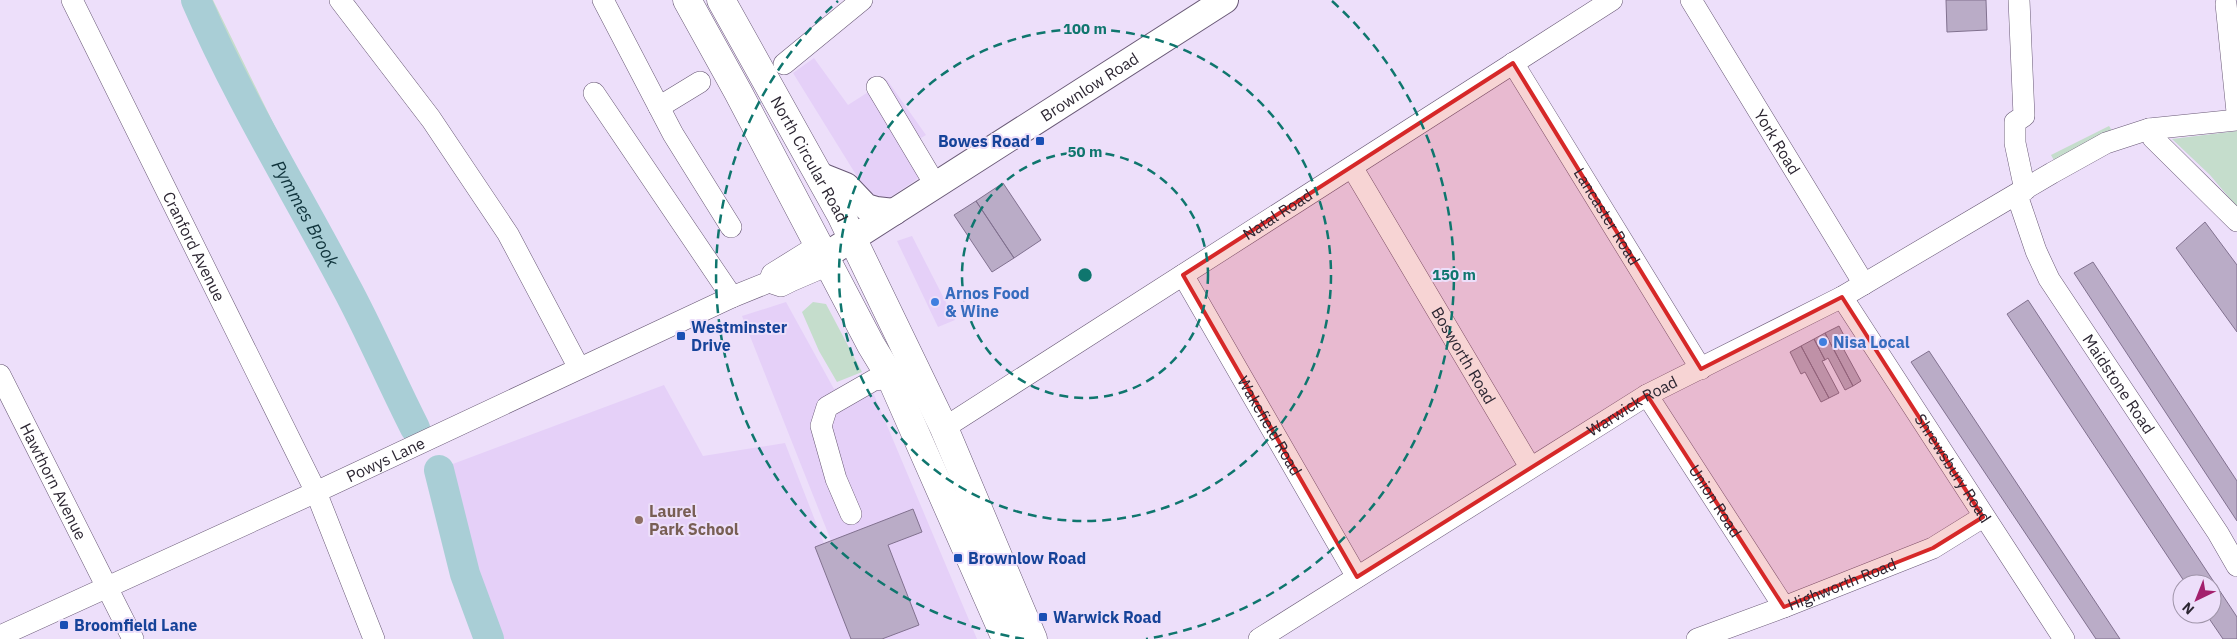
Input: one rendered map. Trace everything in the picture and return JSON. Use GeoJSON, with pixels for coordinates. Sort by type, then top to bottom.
{"type":"FeatureCollection","features":[{"type":"Feature","properties":{"kind":"highway"},"geometry":{"type":"LineString","coordinates":[[687,0],[738,92],[871,345],[891,378],[1006,639]]}},
{"type":"Feature","properties":{"kind":"highway"},"geometry":{"type":"LineString","coordinates":[[721,0],[775,71]]}},
{"type":"Feature","properties":{"kind":"highway","name":"North Circular Road"},"geometry":{"type":"LineString","coordinates":[[775,71],[821,176],[853,239]]}},
{"type":"Feature","properties":{"kind":"highway"},"geometry":{"type":"LineString","coordinates":[[853,239],[944,428],[1033,639]]}},
{"type":"Feature","properties":{"kind":"main road","name":"Brownlow Road"},"geometry":{"type":"LineString","coordinates":[[853,239],[1225,0]]}},
{"type":"Feature","properties":{"kind":"main road"},"geometry":{"type":"LineString","coordinates":[[821,176],[846,186],[866,207],[894,212]]}},
{"type":"Feature","properties":{"kind":"main road","name":"Powys Lane"},"geometry":{"type":"LineString","coordinates":[[825,256],[853,239]]}},
{"type":"Feature","properties":{"kind":"main road"},"geometry":{"type":"LineString","coordinates":[[853,239],[842,255],[844,264],[880,339],[891,378]]}},
{"type":"Feature","properties":{"kind":"street","name":"Cranford Avenue"},"geometry":{"type":"LineString","coordinates":[[72,0],[316,492],[374,639]]}},
{"type":"Feature","properties":{"kind":"street"},"geometry":{"type":"LineString","coordinates":[[340,0],[431,120],[508,234],[580,368]]}},
{"type":"Feature","properties":{"kind":"street"},"geometry":{"type":"LineString","coordinates":[[603,0],[658,107],[731,227]]}},
{"type":"Feature","properties":{"kind":"street"},"geometry":{"type":"LineString","coordinates":[[775,71],[862,0]]}},
{"type":"Feature","properties":{"kind":"street","name":"Natal Road"},"geometry":{"type":"LineString","coordinates":[[944,428],[1612,0]]}},
{"type":"Feature","properties":{"kind":"street","name":"York Road"},"geometry":{"type":"LineString","coordinates":[[1691,0],[1864,284]]}},
{"type":"Feature","properties":{"kind":"street","name":"Maidstone Road"},"geometry":{"type":"LineString","coordinates":[[2019,0],[2024,116],[2015,122],[2015,143],[2021,192],[2036,251],[2049,279],[2218,533],[2237,566]]}},
{"type":"Feature","properties":{"kind":"street"},"geometry":{"type":"LineString","coordinates":[[2226,4],[2237,112]]}},
{"type":"Feature","properties":{"kind":"street","name":"Lancaster Road"},"geometry":{"type":"LineString","coordinates":[[1513,63],[1701,369]]}},
{"type":"Feature","properties":{"kind":"street"},"geometry":{"type":"LineString","coordinates":[[658,107],[700,82]]}},
{"type":"Feature","properties":{"kind":"street"},"geometry":{"type":"LineString","coordinates":[[877,86],[936,186]]}},
{"type":"Feature","properties":{"kind":"street"},"geometry":{"type":"LineString","coordinates":[[594,93],[732,297]]}},
{"type":"Feature","properties":{"kind":"street"},"geometry":{"type":"LineString","coordinates":[[2237,120],[2150,129],[2154,138],[2237,222]]}},
{"type":"Feature","properties":{"kind":"street","name":"Warwick Road"},"geometry":{"type":"LineString","coordinates":[[1259,639],[1647,395],[1842,297],[2059,168],[2106,143],[2122,136],[2150,129]]}},
{"type":"Feature","properties":{"kind":"street","name":"Bosworth Road"},"geometry":{"type":"LineString","coordinates":[[1352,167],[1530,467]]}},
{"type":"Feature","properties":{"kind":"street","name":"Powys Lane"},"geometry":{"type":"LineString","coordinates":[[0,636],[316,492],[732,297],[769,282],[781,286],[791,282],[818,269],[825,256]]}},
{"type":"Feature","properties":{"kind":"street","name":"Wakefield Road"},"geometry":{"type":"LineString","coordinates":[[1183,275],[1357,577]]}},
{"type":"Feature","properties":{"kind":"street","name":"Shrewsbury Road"},"geometry":{"type":"LineString","coordinates":[[1842,297],[1983,517],[2064,639]]}},
{"type":"Feature","properties":{"kind":"street","name":"Hawthorn Avenue"},"geometry":{"type":"LineString","coordinates":[[0,375],[133,639]]}},
{"type":"Feature","properties":{"kind":"street"},"geometry":{"type":"LineString","coordinates":[[851,514],[836,479],[821,426],[827,407],[874,380],[891,378]]}},
{"type":"Feature","properties":{"kind":"street","name":"Union Road"},"geometry":{"type":"LineString","coordinates":[[1647,395],[1784,607]]}},
{"type":"Feature","properties":{"kind":"street","name":"Highworth Road"},"geometry":{"type":"LineString","coordinates":[[1696,639],[1784,607],[1932,548],[1983,517]]}},
{"type":"Feature","properties":{"kind":"highlighted area"},"geometry":{"type":"Polygon","coordinates":[[[1513,63],[1701,369],[1842,297],[1983,517],[1933,548],[1784,607],[1647,395],[1357,577],[1183,275],[1513,63]]]}},
{"type":"Feature","properties":{"kind":"shaded area"},"geometry":{"type":"Polygon","coordinates":[[[814,58],[848,105],[887,80],[926,135],[907,146],[923,175],[876,207],[793,73],[814,58]]]}},
{"type":"Feature","properties":{"kind":"shaded area"},"geometry":{"type":"Polygon","coordinates":[[[912,236],[955,320],[938,327],[897,241],[912,236]]]}},
{"type":"Feature","properties":{"kind":"shaded area"},"geometry":{"type":"Polygon","coordinates":[[[786,302],[834,389],[867,378],[977,639],[870,639],[742,316],[786,302]]]}},
{"type":"Feature","properties":{"kind":"shaded area","name":"Laurel Park School"},"geometry":{"type":"Polygon","coordinates":[[[664,385],[703,456],[785,443],[861,639],[501,639],[477,575],[450,465],[664,385]]]}},
{"type":"Feature","properties":{"kind":"green space"},"geometry":{"type":"Polygon","coordinates":[[[190,0],[213,0],[372,325],[362,330],[238,100],[190,0]]]}},
{"type":"Feature","properties":{"kind":"green space"},"geometry":{"type":"Polygon","coordinates":[[[2109,126],[2113,132],[2055,162],[2051,155],[2109,126]]]}},
{"type":"Feature","properties":{"kind":"green space"},"geometry":{"type":"Polygon","coordinates":[[[2237,131],[2237,207],[2210,175],[2172,139],[2237,131]]]}},
{"type":"Feature","properties":{"kind":"green space"},"geometry":{"type":"Polygon","coordinates":[[[813,302],[826,304],[862,372],[837,382],[819,351],[802,312],[813,302]]]}},
{"type":"Feature","properties":{"kind":"building"},"geometry":{"type":"Polygon","coordinates":[[[1946,0],[1986,0],[1987,30],[1947,32],[1946,0]]]}},
{"type":"Feature","properties":{"kind":"building"},"geometry":{"type":"Polygon","coordinates":[[[1003,183],[1041,240],[1014,258],[976,201],[1003,183]]]}},
{"type":"Feature","properties":{"kind":"building"},"geometry":{"type":"Polygon","coordinates":[[[976,201],[1014,258],[992,272],[954,215],[976,201]]]}},
{"type":"Feature","properties":{"kind":"building"},"geometry":{"type":"Polygon","coordinates":[[[2205,222],[2237,265],[2237,332],[2176,248],[2205,222]]]}},
{"type":"Feature","properties":{"kind":"building"},"geometry":{"type":"Polygon","coordinates":[[[2093,262],[2237,481],[2237,521],[2074,273],[2093,262]]]}},
{"type":"Feature","properties":{"kind":"building"},"geometry":{"type":"Polygon","coordinates":[[[2028,300],[2209,574],[2179,574],[2007,314],[2028,300]]]}},
{"type":"Feature","properties":{"kind":"building"},"geometry":{"type":"Polygon","coordinates":[[[1839,326],[1850,347],[1844,350],[1861,381],[1853,386],[1825,333],[1839,326]]]}},
{"type":"Feature","properties":{"kind":"building"},"geometry":{"type":"Polygon","coordinates":[[[1825,333],[1853,386],[1845,390],[1828,358],[1825,360],[1814,339],[1825,333]]]}},
{"type":"Feature","properties":{"kind":"building"},"geometry":{"type":"Polygon","coordinates":[[[1814,339],[1825,360],[1822,361],[1839,393],[1829,398],[1801,346],[1814,339]]]}},
{"type":"Feature","properties":{"kind":"building"},"geometry":{"type":"Polygon","coordinates":[[[1801,346],[1829,398],[1821,402],[1805,372],[1801,374],[1790,352],[1801,346]]]}},
{"type":"Feature","properties":{"kind":"building"},"geometry":{"type":"Polygon","coordinates":[[[1929,351],[2120,639],[2096,639],[1911,362],[1929,351]]]}},
{"type":"Feature","properties":{"kind":"building"},"geometry":{"type":"Polygon","coordinates":[[[913,509],[922,532],[888,545],[919,625],[882,639],[851,639],[815,547],[913,509]]]}},
{"type":"Feature","properties":{"kind":"building"},"geometry":{"type":"Polygon","coordinates":[[[2222,594],[2237,617],[2237,639],[2223,639],[2213,624],[2222,624],[2222,594]]]}},
{"type":"Feature","properties":{"kind":"waterway","name":"Pymmes Brook"},"geometry":{"type":"LineString","coordinates":[[196,0],[248,108],[354,302],[415,428]]}},
{"type":"Feature","properties":{"kind":"waterway","name":"Pymmes Brook"},"geometry":{"type":"LineString","coordinates":[[439,470],[465,574],[489,639]]}},
{"type":"Feature","properties":{"kind":"place","name":"Bowes Road"},"geometry":{"type":"Point","coordinates":[1040,141]}},
{"type":"Feature","properties":{"kind":"place","name":"Arnos Food & Wine"},"geometry":{"type":"Point","coordinates":[935,302]}},
{"type":"Feature","properties":{"kind":"place","name":"Westminster Drive"},"geometry":{"type":"Point","coordinates":[681,336]}},
{"type":"Feature","properties":{"kind":"place","name":"Nisa Local"},"geometry":{"type":"Point","coordinates":[1823,342]}},
{"type":"Feature","properties":{"kind":"place","name":"Laurel Park School"},"geometry":{"type":"Point","coordinates":[639,520]}},
{"type":"Feature","properties":{"kind":"place","name":"Brownlow Road"},"geometry":{"type":"Point","coordinates":[958,558]}},
{"type":"Feature","properties":{"kind":"place","name":"Warwick Road"},"geometry":{"type":"Point","coordinates":[1043,617]}},
{"type":"Feature","properties":{"kind":"place","name":"Broomfield Lane"},"geometry":{"type":"Point","coordinates":[64,625]}}]}
